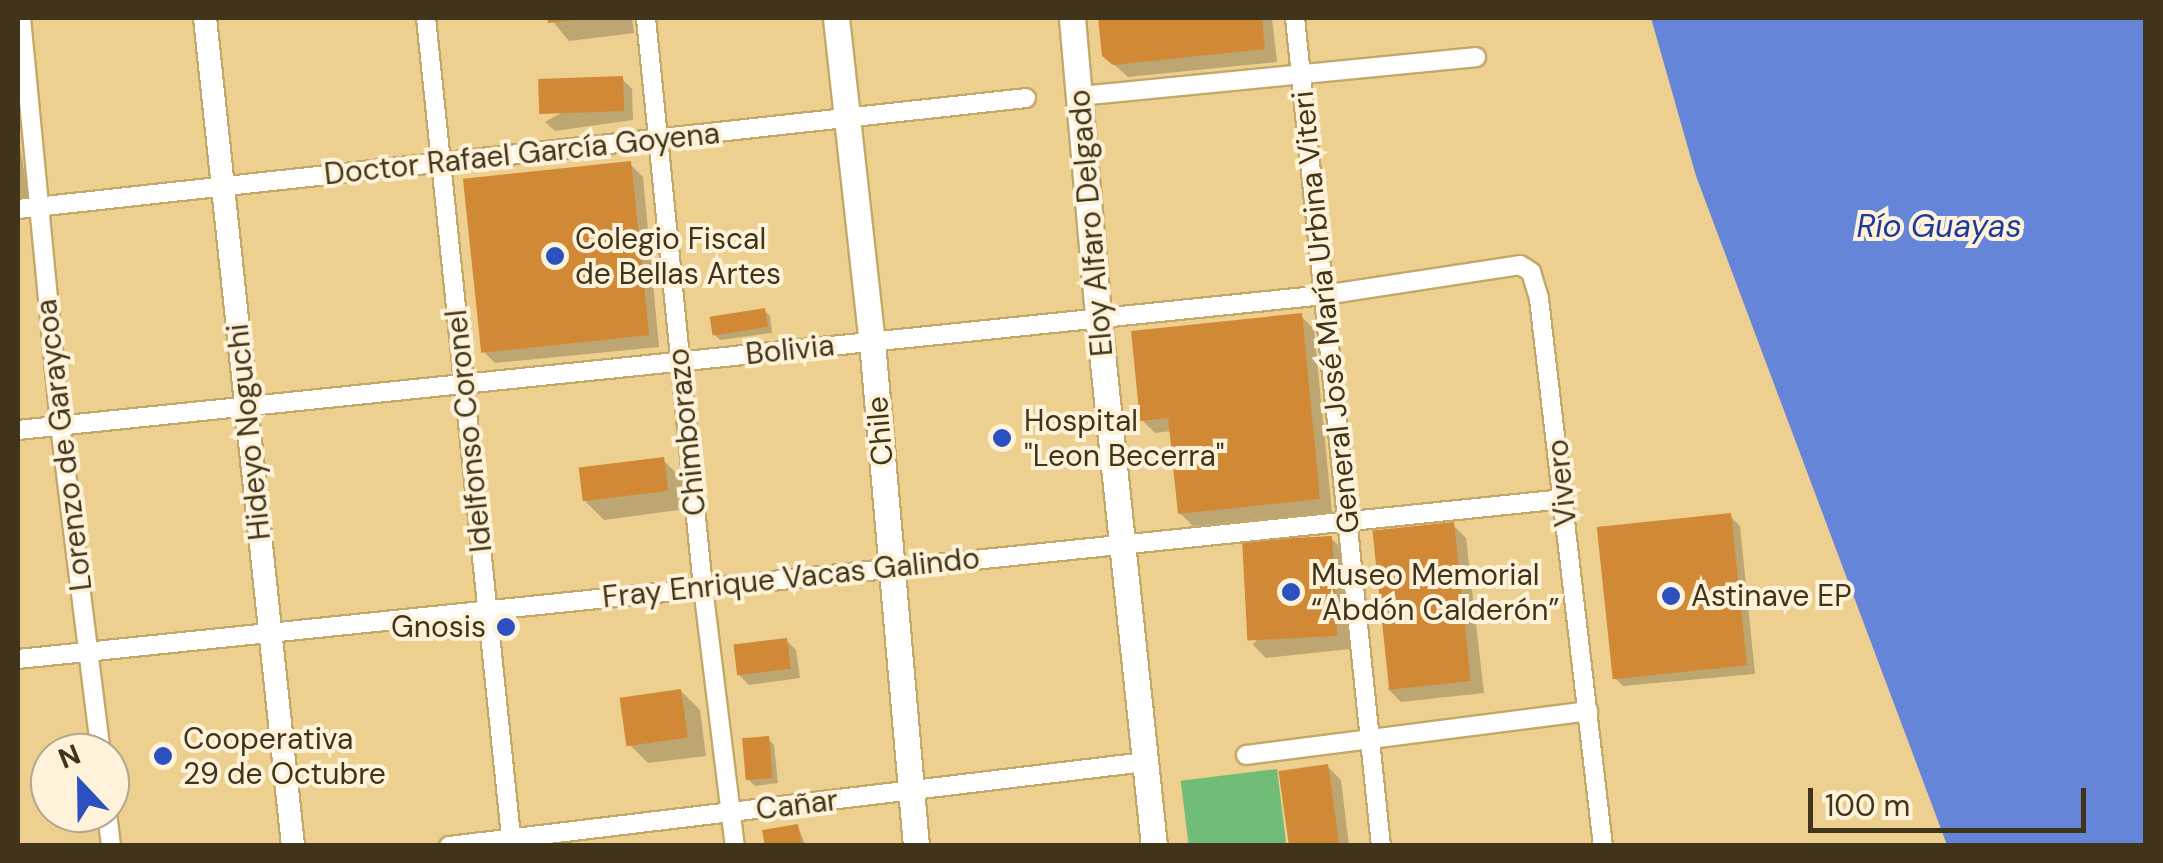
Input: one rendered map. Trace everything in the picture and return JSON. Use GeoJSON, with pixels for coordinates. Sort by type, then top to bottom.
{"type":"FeatureCollection","features":[{"type":"Feature","properties":{"kind":"main road","name":"Chile"},"geometry":{"type":"LineString","coordinates":[[836,18],[872,342],[916,846]]}},
{"type":"Feature","properties":{"kind":"main road","name":"Eloy Alfaro Delgado"},"geometry":{"type":"LineString","coordinates":[[1072,18],[1098,315],[1154,846]]}},
{"type":"Feature","properties":{"kind":"street","name":"Lorenzo de Garaycoa"},"geometry":{"type":"LineString","coordinates":[[21,18],[60,425],[99,733]]}},
{"type":"Feature","properties":{"kind":"street","name":"Hideyo Noguchi"},"geometry":{"type":"LineString","coordinates":[[205,18],[292,846]]}},
{"type":"Feature","properties":{"kind":"street","name":"Idelfonso Coronel"},"geometry":{"type":"LineString","coordinates":[[426,18],[512,842]]}},
{"type":"Feature","properties":{"kind":"street","name":"Chimborazo"},"geometry":{"type":"LineString","coordinates":[[646,18],[703,588],[735,846]]}},
{"type":"Feature","properties":{"kind":"street","name":"General José María Urbina Viteri"},"geometry":{"type":"LineString","coordinates":[[1295,18],[1381,846]]}},
{"type":"Feature","properties":{"kind":"street"},"geometry":{"type":"LineString","coordinates":[[1080,96],[1476,56]]}},
{"type":"Feature","properties":{"kind":"street","name":"Doctor Rafael García Goyena"},"geometry":{"type":"LineString","coordinates":[[18,210],[1026,98]]}},
{"type":"Feature","properties":{"kind":"street","name":"Bolivia"},"geometry":{"type":"LineString","coordinates":[[18,430],[1098,315],[1324,295],[1520,264],[1531,272],[1540,299]]}},
{"type":"Feature","properties":{"kind":"street","name":"Vivero"},"geometry":{"type":"LineString","coordinates":[[1540,299],[1603,846]]}},
{"type":"Feature","properties":{"kind":"street","name":"Fray Enrique Vacas Galindo"},"geometry":{"type":"LineString","coordinates":[[18,659],[1348,522],[1564,496]]}},
{"type":"Feature","properties":{"kind":"street"},"geometry":{"type":"LineString","coordinates":[[1246,755],[1588,712]]}},
{"type":"Feature","properties":{"kind":"street","name":"Cañar"},"geometry":{"type":"LineString","coordinates":[[448,846],[512,842],[1145,762]]}},
{"type":"Feature","properties":{"kind":"green space"},"geometry":{"type":"Polygon","coordinates":[[[1277,769],[1286,845],[1189,846],[1181,781],[1277,769]]]}},
{"type":"Feature","properties":{"kind":"water","name":"Río Guayas"},"geometry":{"type":"Polygon","coordinates":[[[1651,18],[2145,18],[2145,845],[1947,845],[1696,176],[1651,18]]]}},
{"type":"Feature","properties":{"kind":"building"},"geometry":{"type":"Polygon","coordinates":[[[547,18],[575,18],[575,20],[548,23],[547,18]]]}},
{"type":"Feature","properties":{"kind":"building"},"geometry":{"type":"Polygon","coordinates":[[[1098,18],[1262,18],[1265,49],[1113,65],[1102,56],[1098,18]]]}},
{"type":"Feature","properties":{"kind":"building"},"geometry":{"type":"Polygon","coordinates":[[[623,76],[624,111],[539,114],[538,79],[623,76]]]}},
{"type":"Feature","properties":{"kind":"building","name":"Colegio Fiscal de Bellas Artes"},"geometry":{"type":"Polygon","coordinates":[[[631,161],[649,335],[481,353],[463,179],[631,161]]]}},
{"type":"Feature","properties":{"kind":"building"},"geometry":{"type":"Polygon","coordinates":[[[765,308],[768,327],[713,336],[710,317],[765,308]]]}},
{"type":"Feature","properties":{"kind":"building"},"geometry":{"type":"Polygon","coordinates":[[[1302,313],[1320,499],[1178,514],[1168,418],[1140,421],[1131,331],[1302,313]]]}},
{"type":"Feature","properties":{"kind":"building"},"geometry":{"type":"Polygon","coordinates":[[[664,457],[668,491],[583,501],[579,467],[664,457]]]}},
{"type":"Feature","properties":{"kind":"building","name":"Astinave EP"},"geometry":{"type":"Polygon","coordinates":[[[1731,513],[1747,665],[1613,679],[1597,527],[1731,513]]]}},
{"type":"Feature","properties":{"kind":"building"},"geometry":{"type":"Polygon","coordinates":[[[1454,522],[1471,681],[1389,690],[1372,531],[1454,522]]]}},
{"type":"Feature","properties":{"kind":"building","name":"Museo Memorial “Abdón Calderón”"},"geometry":{"type":"Polygon","coordinates":[[[1332,536],[1337,636],[1247,641],[1242,541],[1332,536]]]}},
{"type":"Feature","properties":{"kind":"building"},"geometry":{"type":"Polygon","coordinates":[[[787,638],[791,669],[737,675],[733,645],[787,638]]]}},
{"type":"Feature","properties":{"kind":"building"},"geometry":{"type":"Polygon","coordinates":[[[681,689],[688,738],[626,746],[620,698],[681,689]]]}},
{"type":"Feature","properties":{"kind":"building"},"geometry":{"type":"Polygon","coordinates":[[[769,736],[773,778],[746,780],[742,738],[769,736]]]}},
{"type":"Feature","properties":{"kind":"building"},"geometry":{"type":"Polygon","coordinates":[[[1328,764],[1340,846],[1289,846],[1278,771],[1328,764]]]}},
{"type":"Feature","properties":{"kind":"building"},"geometry":{"type":"Polygon","coordinates":[[[798,824],[802,846],[765,846],[762,830],[798,824]]]}},
{"type":"Feature","properties":{"kind":"place","name":"Colegio Fiscal de Bellas Artes"},"geometry":{"type":"Point","coordinates":[555,256]}},
{"type":"Feature","properties":{"kind":"place","name":"Hospital \"Leon Becerra\""},"geometry":{"type":"Point","coordinates":[1002,438]}},
{"type":"Feature","properties":{"kind":"place","name":"Museo Memorial “Abdón Calderón”"},"geometry":{"type":"Point","coordinates":[1291,592]}},
{"type":"Feature","properties":{"kind":"place","name":"Astinave EP"},"geometry":{"type":"Point","coordinates":[1671,596]}},
{"type":"Feature","properties":{"kind":"place","name":"Gnosis"},"geometry":{"type":"Point","coordinates":[506,627]}},
{"type":"Feature","properties":{"kind":"place","name":"Cooperativa 29 de Octubre"},"geometry":{"type":"Point","coordinates":[163,756]}}]}
